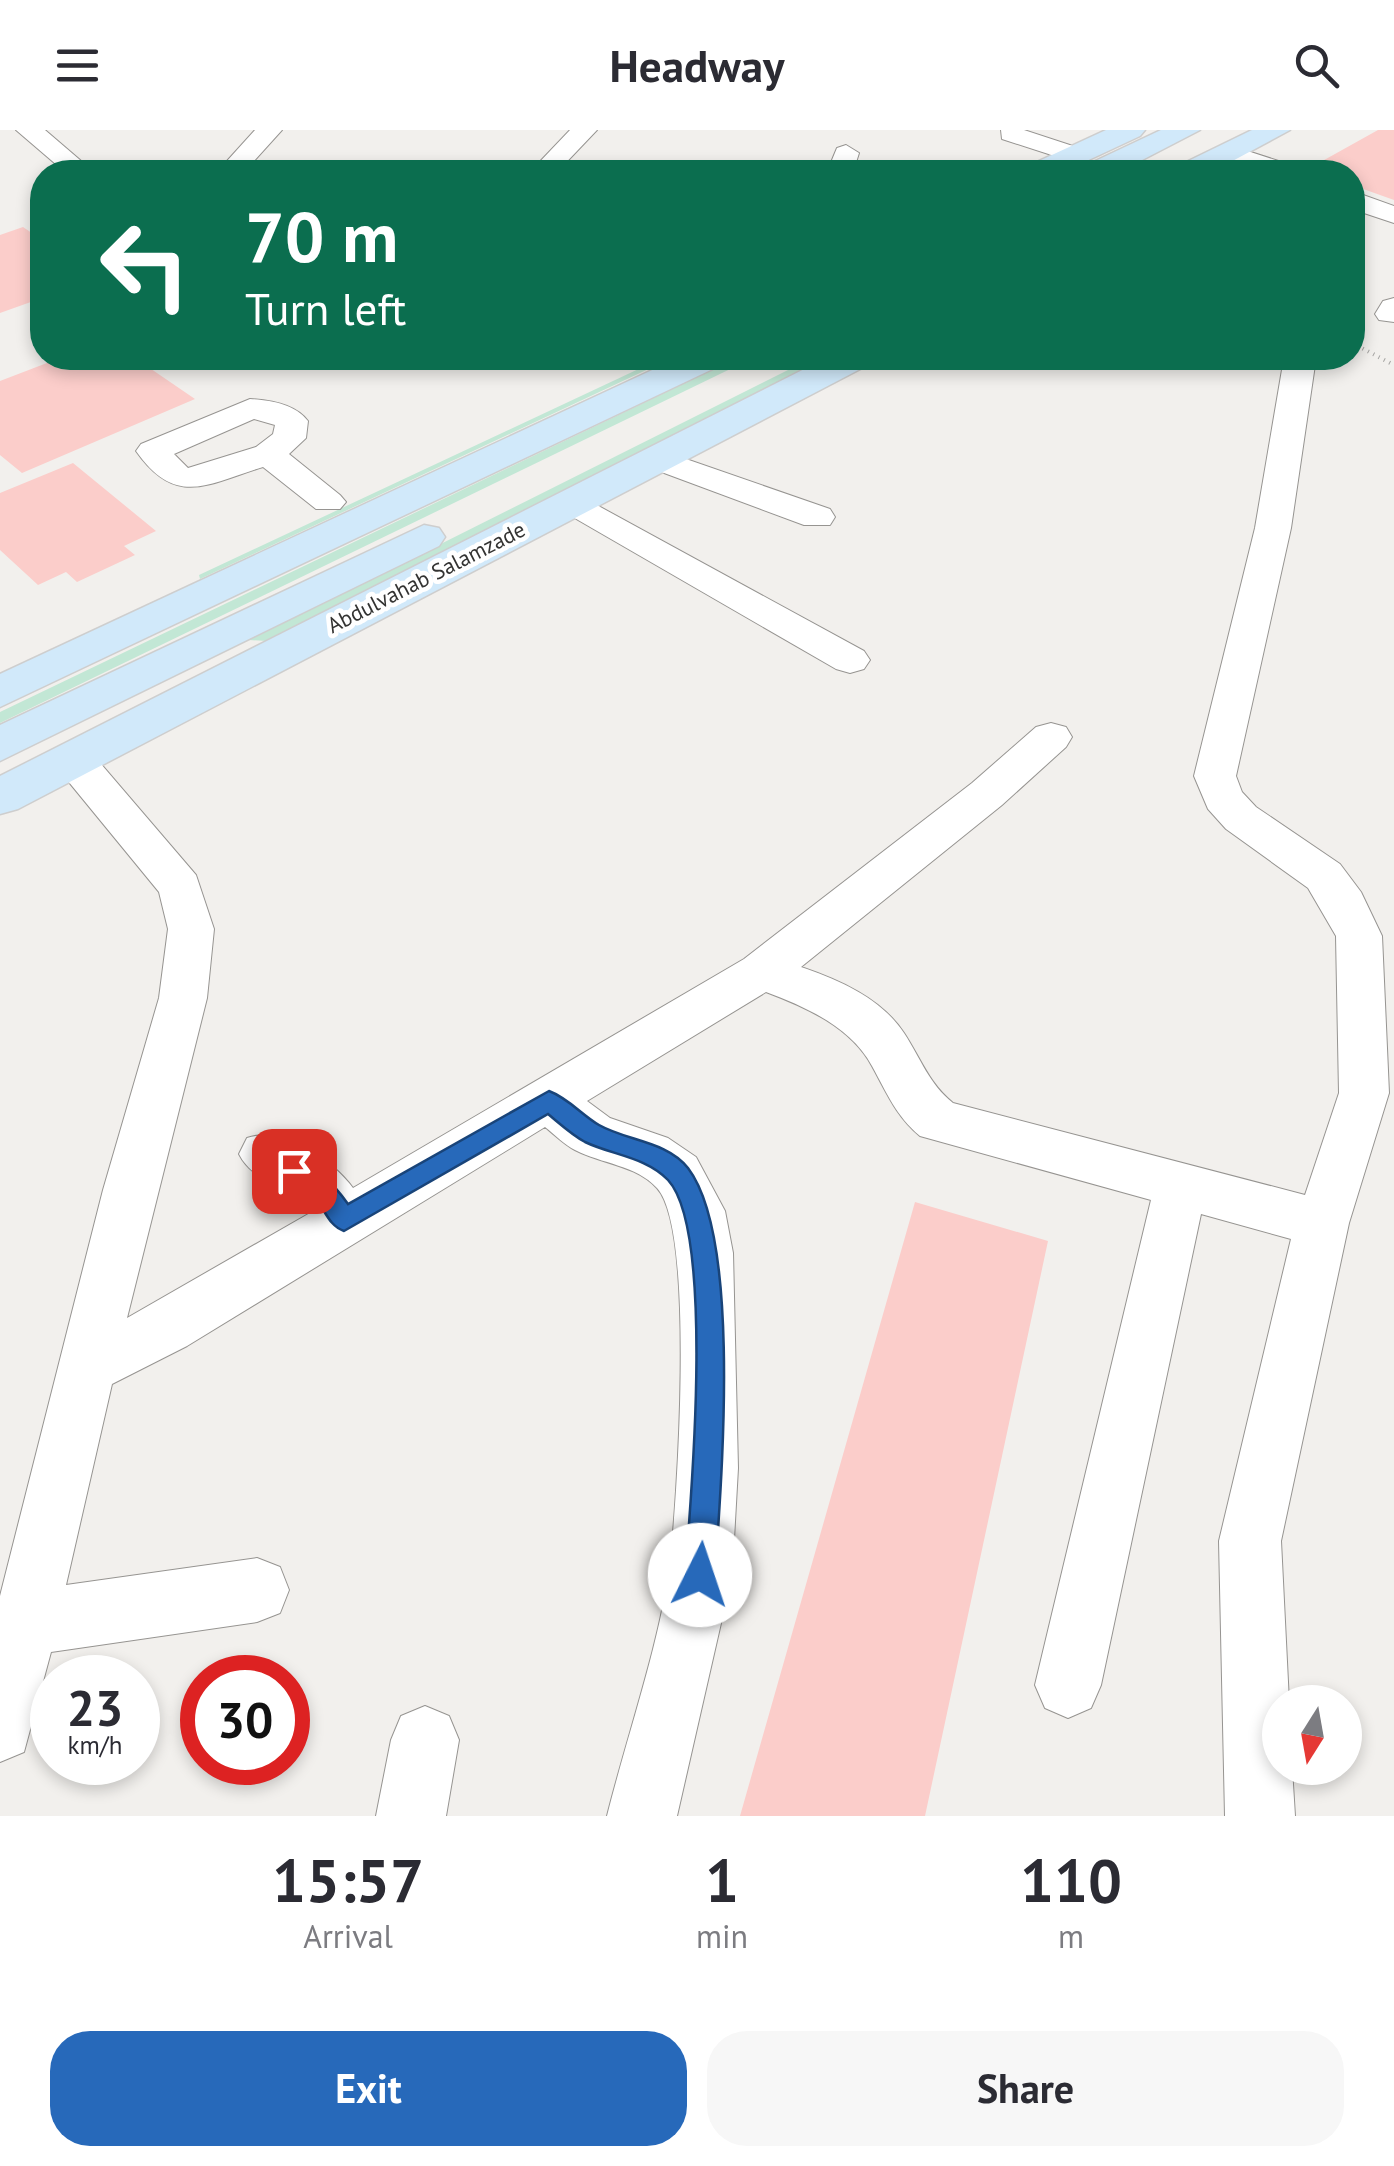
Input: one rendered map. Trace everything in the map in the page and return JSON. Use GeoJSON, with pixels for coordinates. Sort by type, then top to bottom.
{"type":"FeatureCollection","features":[{"type":"Feature","properties":{"kind":"main road"},"geometry":{"type":"LineString","coordinates":[[1091,160],[1130,130]]}},
{"type":"Feature","properties":{"kind":"main road"},"geometry":{"type":"LineString","coordinates":[[1098,160],[1185,130]]}},
{"type":"Feature","properties":{"kind":"main road"},"geometry":{"type":"LineString","coordinates":[[1214,160],[1275,130]]}},
{"type":"Feature","properties":{"kind":"main road"},"geometry":{"type":"LineString","coordinates":[[0,652],[616,370]]}},
{"type":"Feature","properties":{"kind":"main road"},"geometry":{"type":"LineString","coordinates":[[0,692],[681,370]]}},
{"type":"Feature","properties":{"kind":"main road","name":"Abdulvahab Salamzade"},"geometry":{"type":"LineString","coordinates":[[0,745],[766,370]]}},
{"type":"Feature","properties":{"kind":"main road","name":"Abdulvahab Salamzade"},"geometry":{"type":"LineString","coordinates":[[0,797],[830,370]]}},
{"type":"Feature","properties":{"kind":"street"},"geometry":{"type":"LineString","coordinates":[[30,130],[66,160]]}},
{"type":"Feature","properties":{"kind":"street"},"geometry":{"type":"LineString","coordinates":[[241,160],[269,130]]}},
{"type":"Feature","properties":{"kind":"street"},"geometry":{"type":"LineString","coordinates":[[554,160],[584,130]]}},
{"type":"Feature","properties":{"kind":"street"},"geometry":{"type":"LineString","coordinates":[[1011,134],[1076,160]]}},
{"type":"Feature","properties":{"kind":"street"},"geometry":{"type":"LineString","coordinates":[[1229,153],[1250,160]]}},
{"type":"Feature","properties":{"kind":"street"},"geometry":{"type":"LineString","coordinates":[[1365,204],[1394,215]]}},
{"type":"Feature","properties":{"kind":"street"},"geometry":{"type":"LineString","coordinates":[[1260,1816],[1250,1541],[1322,1223],[1364,1093],[1359,936],[1345,904],[1324,876],[1241,818],[1223,798],[1214,776],[1273,528],[1298,370]]}},
{"type":"Feature","properties":{"kind":"street"},"geometry":{"type":"LineString","coordinates":[[268,454],[328,502]]}},
{"type":"Feature","properties":{"kind":"street"},"geometry":{"type":"LineString","coordinates":[[660,460],[817,517]]}},
{"type":"Feature","properties":{"kind":"street"},"geometry":{"type":"LineString","coordinates":[[572,502],[850,660]]}},
{"type":"Feature","properties":{"kind":"street"},"geometry":{"type":"LineString","coordinates":[[88,1367],[167,1327],[549,1102],[760,972],[987,794],[1051,738]]}},
{"type":"Feature","properties":{"kind":"street"},"geometry":{"type":"LineString","coordinates":[[0,1728],[183,998],[190,928],[180,887],[74,760]]}},
{"type":"Feature","properties":{"kind":"street"},"geometry":{"type":"LineString","coordinates":[[760,972],[818,994],[869,1027],[882,1040],[907,1093],[938,1122],[1322,1223]]}},
{"type":"Feature","properties":{"kind":"street"},"geometry":{"type":"LineString","coordinates":[[549,1102],[592,1134],[650,1154],[678,1173],[698,1211],[706,1253],[708,1468],[700,1575],[642,1816]]}},
{"type":"Feature","properties":{"kind":"street"},"geometry":{"type":"LineString","coordinates":[[266,1154],[322,1187],[344,1220]]}},
{"type":"Feature","properties":{"kind":"street"},"geometry":{"type":"LineString","coordinates":[[1068,1685],[1181,1184]]}},
{"type":"Feature","properties":{"kind":"street"},"geometry":{"type":"LineString","coordinates":[[27,1623],[257,1590]]}},
{"type":"Feature","properties":{"kind":"street"},"geometry":{"type":"LineString","coordinates":[[411,1816],[425,1740]]}},
{"type":"Feature","properties":{"kind":"path"},"geometry":{"type":"LineString","coordinates":[[1365,350],[1394,364]]}},
{"type":"Feature","properties":{"kind":"green space"},"geometry":{"type":"Polygon","coordinates":[[[636,370],[646,370],[200,579],[199,575],[636,370]]]}},
{"type":"Feature","properties":{"kind":"green space"},"geometry":{"type":"Polygon","coordinates":[[[712,370],[728,370],[0,723],[0,712],[712,370]]]}},
{"type":"Feature","properties":{"kind":"green space"},"geometry":{"type":"Polygon","coordinates":[[[788,370],[803,370],[267,641],[249,640],[788,370]]]}},
{"type":"Feature","properties":{"kind":"building"},"geometry":{"type":"Polygon","coordinates":[[[1378,130],[1394,130],[1394,200],[1365,190],[1365,160],[1324,160],[1378,130]]]}},
{"type":"Feature","properties":{"kind":"building"},"geometry":{"type":"Polygon","coordinates":[[[23,227],[30,232],[30,302],[0,313],[0,235],[23,227]]]}},
{"type":"Feature","properties":{"kind":"building"},"geometry":{"type":"Polygon","coordinates":[[[30,370],[153,370],[195,399],[22,473],[0,455],[0,381],[30,370]]]}},
{"type":"Feature","properties":{"kind":"building"},"geometry":{"type":"Polygon","coordinates":[[[73,463],[156,531],[124,546],[135,555],[77,582],[66,572],[38,585],[0,550],[0,493],[73,463]]]}},
{"type":"Feature","properties":{"kind":"building"},"geometry":{"type":"Polygon","coordinates":[[[915,1202],[1048,1241],[925,1816],[740,1816],[915,1202]]]}},
{"type":"Feature","properties":{"kind":"route"},"geometry":{"type":"LineString","coordinates":[[294,1171],[322,1187],[344,1220],[549,1102],[592,1134],[650,1154],[678,1173],[698,1211],[706,1253],[708,1468],[700,1575]]}}]}
